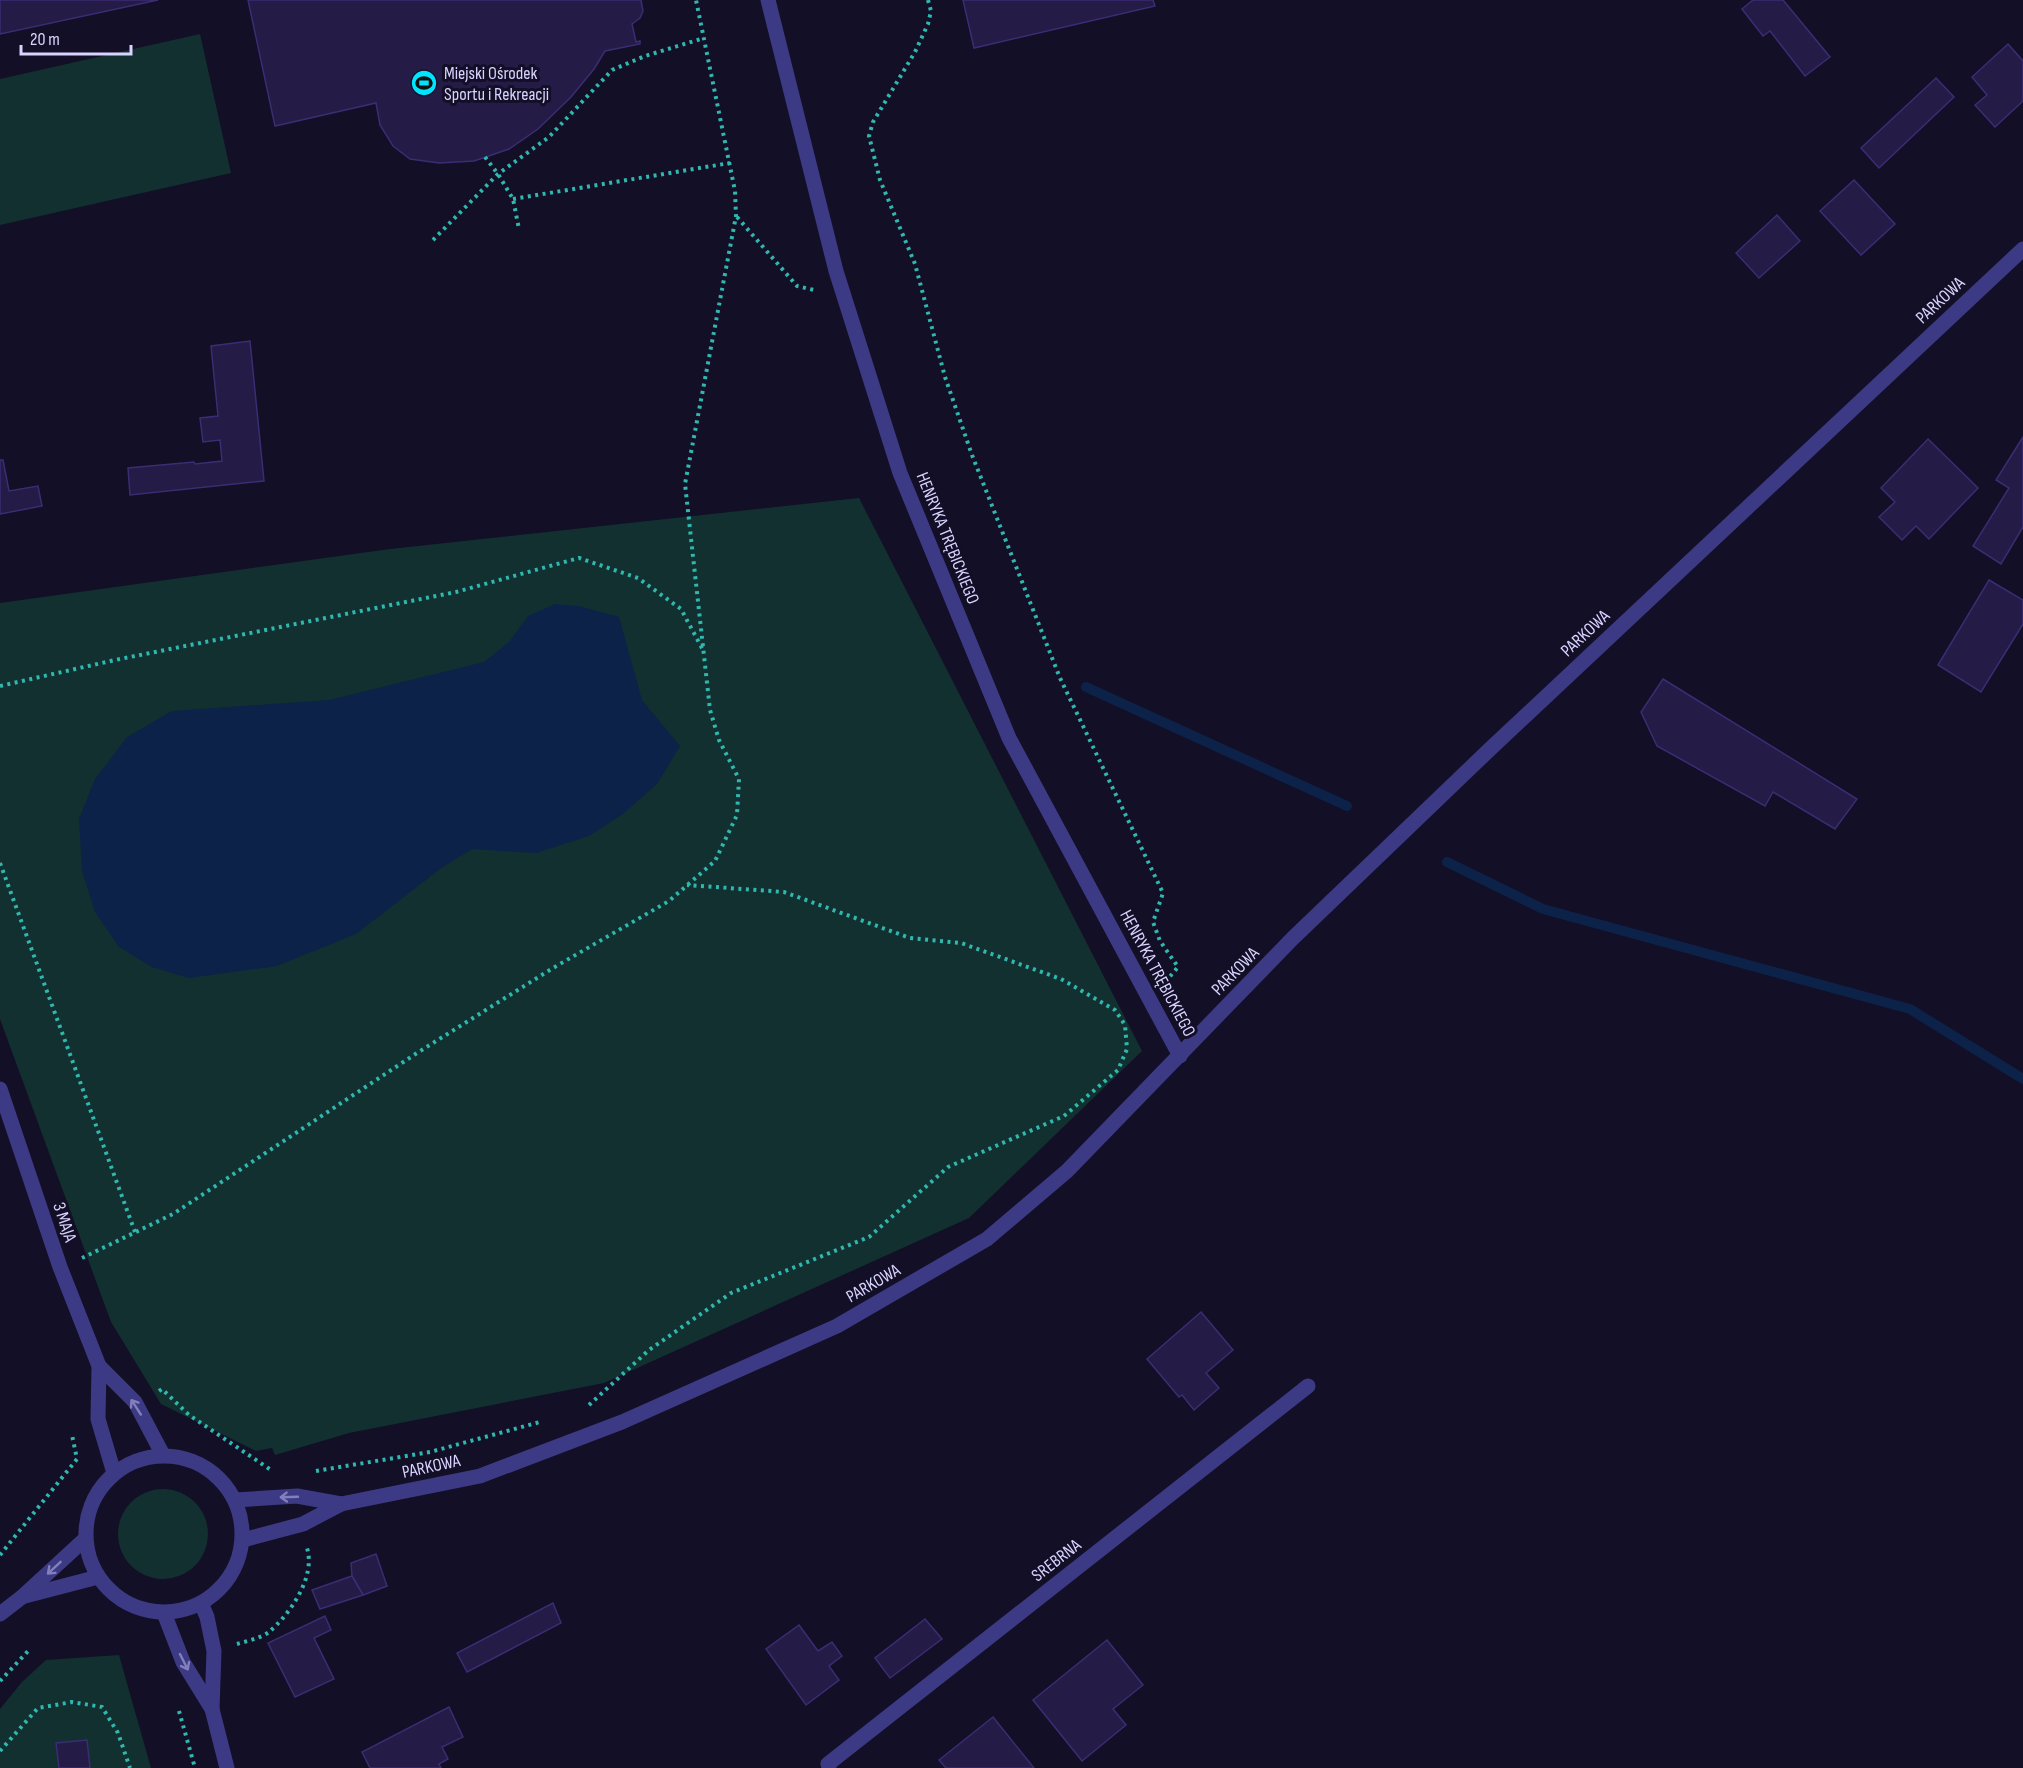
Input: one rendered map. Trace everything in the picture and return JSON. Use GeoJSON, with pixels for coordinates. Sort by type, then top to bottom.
{"type":"FeatureCollection","features":[{"type":"Feature","properties":{"kind":"street","name":"HENRYKA TRĘBICKIEGO"},"geometry":{"type":"LineString","coordinates":[[768,0],[836,271],[900,473],[1009,738],[1180,1056]]}},
{"type":"Feature","properties":{"kind":"street","name":"PARKOWA"},"geometry":{"type":"LineString","coordinates":[[243,1540],[303,1524],[341,1504],[480,1476],[622,1422],[837,1326],[987,1239],[1067,1171],[1292,939],[1489,750],[2023,249]]}},
{"type":"Feature","properties":{"kind":"street","name":"3 MAJA"},"geometry":{"type":"LineString","coordinates":[[0,1089],[60,1267],[99,1366],[98,1419],[114,1473]]}},
{"type":"Feature","properties":{"kind":"street","name":"3 MAJA"},"geometry":{"type":"LineString","coordinates":[[99,1366],[135,1402],[163,1455]]}},
{"type":"Feature","properties":{"kind":"street","name":"SREBRNA"},"geometry":{"type":"LineString","coordinates":[[828,1766],[1308,1386]]}},
{"type":"Feature","properties":{"kind":"street"},"geometry":{"type":"LineString","coordinates":[[163,1455],[185,1458],[206,1467],[223,1482],[236,1500],[242,1520],[243,1540],[236,1565],[222,1587],[201,1604],[164,1613],[144,1610],[126,1603],[111,1592],[98,1577],[89,1559],[85,1539],[91,1506],[98,1491],[114,1473],[137,1460],[163,1455]]}},
{"type":"Feature","properties":{"kind":"street","name":"PARKOWA"},"geometry":{"type":"LineString","coordinates":[[236,1500],[297,1496],[341,1504]]}},
{"type":"Feature","properties":{"kind":"street"},"geometry":{"type":"LineString","coordinates":[[0,1614],[22,1597],[85,1539]]}},
{"type":"Feature","properties":{"kind":"street"},"geometry":{"type":"LineString","coordinates":[[22,1597],[98,1577]]}},
{"type":"Feature","properties":{"kind":"street"},"geometry":{"type":"LineString","coordinates":[[201,1604],[207,1617],[213,1651],[212,1708],[227,1768]]}},
{"type":"Feature","properties":{"kind":"street"},"geometry":{"type":"LineString","coordinates":[[164,1613],[183,1662],[212,1708]]}},
{"type":"Feature","properties":{"kind":"path"},"geometry":{"type":"LineString","coordinates":[[60,1267],[95,1253],[173,1214],[417,1053],[553,968],[669,901],[716,861],[737,815],[739,779],[719,740],[710,710],[685,484],[736,216],[735,191],[730,163],[696,0]]}},
{"type":"Feature","properties":{"kind":"path"},"geometry":{"type":"LineString","coordinates":[[928,0],[931,11],[928,24],[915,52],[873,122],[869,136],[877,172],[915,264],[945,377],[972,455],[1060,678],[1163,893],[1153,922],[1160,941],[1178,967],[1171,978]]}},
{"type":"Feature","properties":{"kind":"path"},"geometry":{"type":"LineString","coordinates":[[433,240],[498,174],[549,137],[612,70],[645,56],[704,38]]}},
{"type":"Feature","properties":{"kind":"path"},"geometry":{"type":"LineString","coordinates":[[485,157],[513,199],[519,229]]}},
{"type":"Feature","properties":{"kind":"path"},"geometry":{"type":"LineString","coordinates":[[513,199],[730,163]]}},
{"type":"Feature","properties":{"kind":"path"},"geometry":{"type":"LineString","coordinates":[[736,216],[797,286],[844,296]]}},
{"type":"Feature","properties":{"kind":"path"},"geometry":{"type":"LineString","coordinates":[[0,686],[115,660],[456,592],[579,558],[638,578],[681,609],[704,651]]}},
{"type":"Feature","properties":{"kind":"path"},"geometry":{"type":"LineString","coordinates":[[0,863],[135,1232]]}},
{"type":"Feature","properties":{"kind":"path"},"geometry":{"type":"LineString","coordinates":[[579,1408],[589,1405],[649,1350],[731,1293],[869,1237],[948,1167],[1064,1116],[1118,1070],[1127,1049],[1125,1025],[1115,1010],[1061,979],[961,943],[910,938],[784,892],[687,885]]}},
{"type":"Feature","properties":{"kind":"path"},"geometry":{"type":"LineString","coordinates":[[162,1389],[189,1415],[276,1473]]}},
{"type":"Feature","properties":{"kind":"path"},"geometry":{"type":"LineString","coordinates":[[304,1473],[430,1452],[550,1418]]}},
{"type":"Feature","properties":{"kind":"path"},"geometry":{"type":"LineString","coordinates":[[0,1555],[77,1459],[71,1430]]}},
{"type":"Feature","properties":{"kind":"path"},"geometry":{"type":"LineString","coordinates":[[231,1646],[267,1633],[283,1616],[298,1595],[306,1577],[310,1559],[306,1544]]}},
{"type":"Feature","properties":{"kind":"path"},"geometry":{"type":"LineString","coordinates":[[0,1681],[30,1649]]}},
{"type":"Feature","properties":{"kind":"path"},"geometry":{"type":"LineString","coordinates":[[0,1751],[38,1708],[72,1702],[102,1707],[118,1733],[130,1768]]}},
{"type":"Feature","properties":{"kind":"path"},"geometry":{"type":"LineString","coordinates":[[177,1706],[195,1768]]}},
{"type":"Feature","properties":{"kind":"green space"},"geometry":{"type":"Polygon","coordinates":[[[200,34],[231,173],[0,225],[0,79],[200,34]]]}},
{"type":"Feature","properties":{"kind":"green space"},"geometry":{"type":"Polygon","coordinates":[[[859,498],[1142,1051],[969,1218],[604,1383],[349,1433],[275,1455],[272,1448],[256,1451],[161,1404],[111,1322],[0,1019],[0,603],[390,549],[859,498]]]}},
{"type":"Feature","properties":{"kind":"green space"},"geometry":{"type":"Polygon","coordinates":[[[163,1489],[180,1492],[195,1502],[205,1517],[208,1534],[205,1551],[195,1566],[180,1576],[163,1579],[146,1576],[131,1566],[121,1551],[118,1534],[121,1517],[131,1502],[146,1492],[163,1489]]]}},
{"type":"Feature","properties":{"kind":"green space"},"geometry":{"type":"Polygon","coordinates":[[[119,1655],[151,1768],[0,1768],[0,1709],[22,1682],[46,1660],[119,1655]]]}},
{"type":"Feature","properties":{"kind":"water"},"geometry":{"type":"Polygon","coordinates":[[[555,604],[579,606],[619,617],[642,700],[680,746],[657,784],[623,814],[589,836],[536,853],[472,849],[440,869],[356,934],[277,966],[189,978],[152,967],[119,947],[95,912],[82,871],[79,819],[95,779],[127,737],[172,711],[329,700],[484,662],[509,642],[528,616],[555,604]]]}},
{"type":"Feature","properties":{"kind":"building"},"geometry":{"type":"Polygon","coordinates":[[[0,0],[158,0],[0,34],[0,0]]]}},
{"type":"Feature","properties":{"kind":"building","name":"Miejski Ośrodek Sportu i Rekreacji"},"geometry":{"type":"Polygon","coordinates":[[[248,0],[641,0],[643,11],[640,18],[632,24],[636,42],[640,41],[640,44],[605,51],[594,69],[571,97],[538,129],[509,149],[474,161],[439,163],[410,159],[393,146],[380,125],[376,103],[275,126],[248,0]]]}},
{"type":"Feature","properties":{"kind":"building"},"geometry":{"type":"Polygon","coordinates":[[[963,0],[1153,0],[1155,6],[974,48],[963,0]]]}},
{"type":"Feature","properties":{"kind":"building"},"geometry":{"type":"Polygon","coordinates":[[[1753,0],[1783,0],[1830,57],[1805,76],[1770,31],[1763,36],[1742,9],[1753,0]]]}},
{"type":"Feature","properties":{"kind":"building"},"geometry":{"type":"Polygon","coordinates":[[[2008,44],[2023,61],[2023,101],[1995,127],[1975,105],[1987,95],[1972,77],[2008,44]]]}},
{"type":"Feature","properties":{"kind":"building"},"geometry":{"type":"Polygon","coordinates":[[[1936,78],[1954,97],[1879,168],[1861,148],[1936,78]]]}},
{"type":"Feature","properties":{"kind":"building"},"geometry":{"type":"Polygon","coordinates":[[[1854,180],[1895,224],[1861,255],[1820,211],[1854,180]]]}},
{"type":"Feature","properties":{"kind":"building"},"geometry":{"type":"Polygon","coordinates":[[[1777,215],[1800,241],[1759,278],[1736,253],[1777,215]]]}},
{"type":"Feature","properties":{"kind":"building"},"geometry":{"type":"Polygon","coordinates":[[[250,341],[264,481],[130,495],[128,468],[222,461],[220,440],[203,442],[200,418],[218,416],[211,346],[250,341]]]}},
{"type":"Feature","properties":{"kind":"building"},"geometry":{"type":"Polygon","coordinates":[[[2023,437],[2023,527],[2001,564],[1973,546],[2009,488],[1996,480],[2023,437]]]}},
{"type":"Feature","properties":{"kind":"building"},"geometry":{"type":"Polygon","coordinates":[[[1928,439],[1978,488],[1929,539],[1916,526],[1902,540],[1879,517],[1895,502],[1881,488],[1928,439]]]}},
{"type":"Feature","properties":{"kind":"building"},"geometry":{"type":"Polygon","coordinates":[[[0,460],[3,460],[9,491],[38,486],[42,506],[0,514],[0,460]]]}},
{"type":"Feature","properties":{"kind":"building"},"geometry":{"type":"Polygon","coordinates":[[[1989,580],[2023,600],[2023,624],[1981,692],[1938,665],[1989,580]]]}},
{"type":"Feature","properties":{"kind":"building"},"geometry":{"type":"Polygon","coordinates":[[[1663,679],[1857,799],[1835,829],[1773,792],[1765,806],[1657,746],[1641,712],[1663,679]]]}},
{"type":"Feature","properties":{"kind":"building"},"geometry":{"type":"Polygon","coordinates":[[[1201,1312],[1233,1350],[1206,1373],[1219,1388],[1194,1410],[1182,1395],[1179,1397],[1147,1359],[1201,1312]]]}},
{"type":"Feature","properties":{"kind":"building"},"geometry":{"type":"Polygon","coordinates":[[[376,1554],[387,1586],[363,1595],[352,1576],[351,1563],[376,1554]]]}},
{"type":"Feature","properties":{"kind":"building"},"geometry":{"type":"Polygon","coordinates":[[[352,1576],[363,1595],[320,1609],[312,1590],[352,1576]]]}},
{"type":"Feature","properties":{"kind":"building"},"geometry":{"type":"Polygon","coordinates":[[[553,1603],[561,1623],[467,1672],[457,1653],[553,1603]]]}},
{"type":"Feature","properties":{"kind":"building"},"geometry":{"type":"Polygon","coordinates":[[[325,1616],[331,1630],[314,1638],[334,1679],[295,1697],[268,1643],[325,1616]]]}},
{"type":"Feature","properties":{"kind":"building"},"geometry":{"type":"Polygon","coordinates":[[[925,1619],[942,1639],[890,1678],[875,1658],[925,1619]]]}},
{"type":"Feature","properties":{"kind":"building"},"geometry":{"type":"Polygon","coordinates":[[[799,1625],[818,1651],[832,1642],[842,1656],[829,1666],[839,1680],[806,1705],[766,1649],[799,1625]]]}},
{"type":"Feature","properties":{"kind":"building"},"geometry":{"type":"Polygon","coordinates":[[[1107,1640],[1143,1685],[1113,1709],[1126,1725],[1082,1761],[1033,1700],[1107,1640]]]}},
{"type":"Feature","properties":{"kind":"building"},"geometry":{"type":"Polygon","coordinates":[[[449,1707],[463,1737],[442,1747],[448,1759],[439,1764],[441,1768],[370,1768],[362,1752],[449,1707]]]}},
{"type":"Feature","properties":{"kind":"building"},"geometry":{"type":"Polygon","coordinates":[[[993,1717],[1034,1768],[946,1768],[939,1760],[993,1717]]]}},
{"type":"Feature","properties":{"kind":"building"},"geometry":{"type":"Polygon","coordinates":[[[87,1740],[90,1768],[59,1768],[56,1743],[87,1740]]]}},
{"type":"Feature","properties":{"kind":"waterway"},"geometry":{"type":"LineString","coordinates":[[1086,687],[1347,806]]}},
{"type":"Feature","properties":{"kind":"waterway"},"geometry":{"type":"LineString","coordinates":[[1447,862],[1543,909],[1910,1009],[2023,1079]]}},
{"type":"Feature","properties":{"kind":"place","name":"Miejski Ośrodek Sportu i Rekreacji"},"geometry":{"type":"Point","coordinates":[424,83]}}]}
